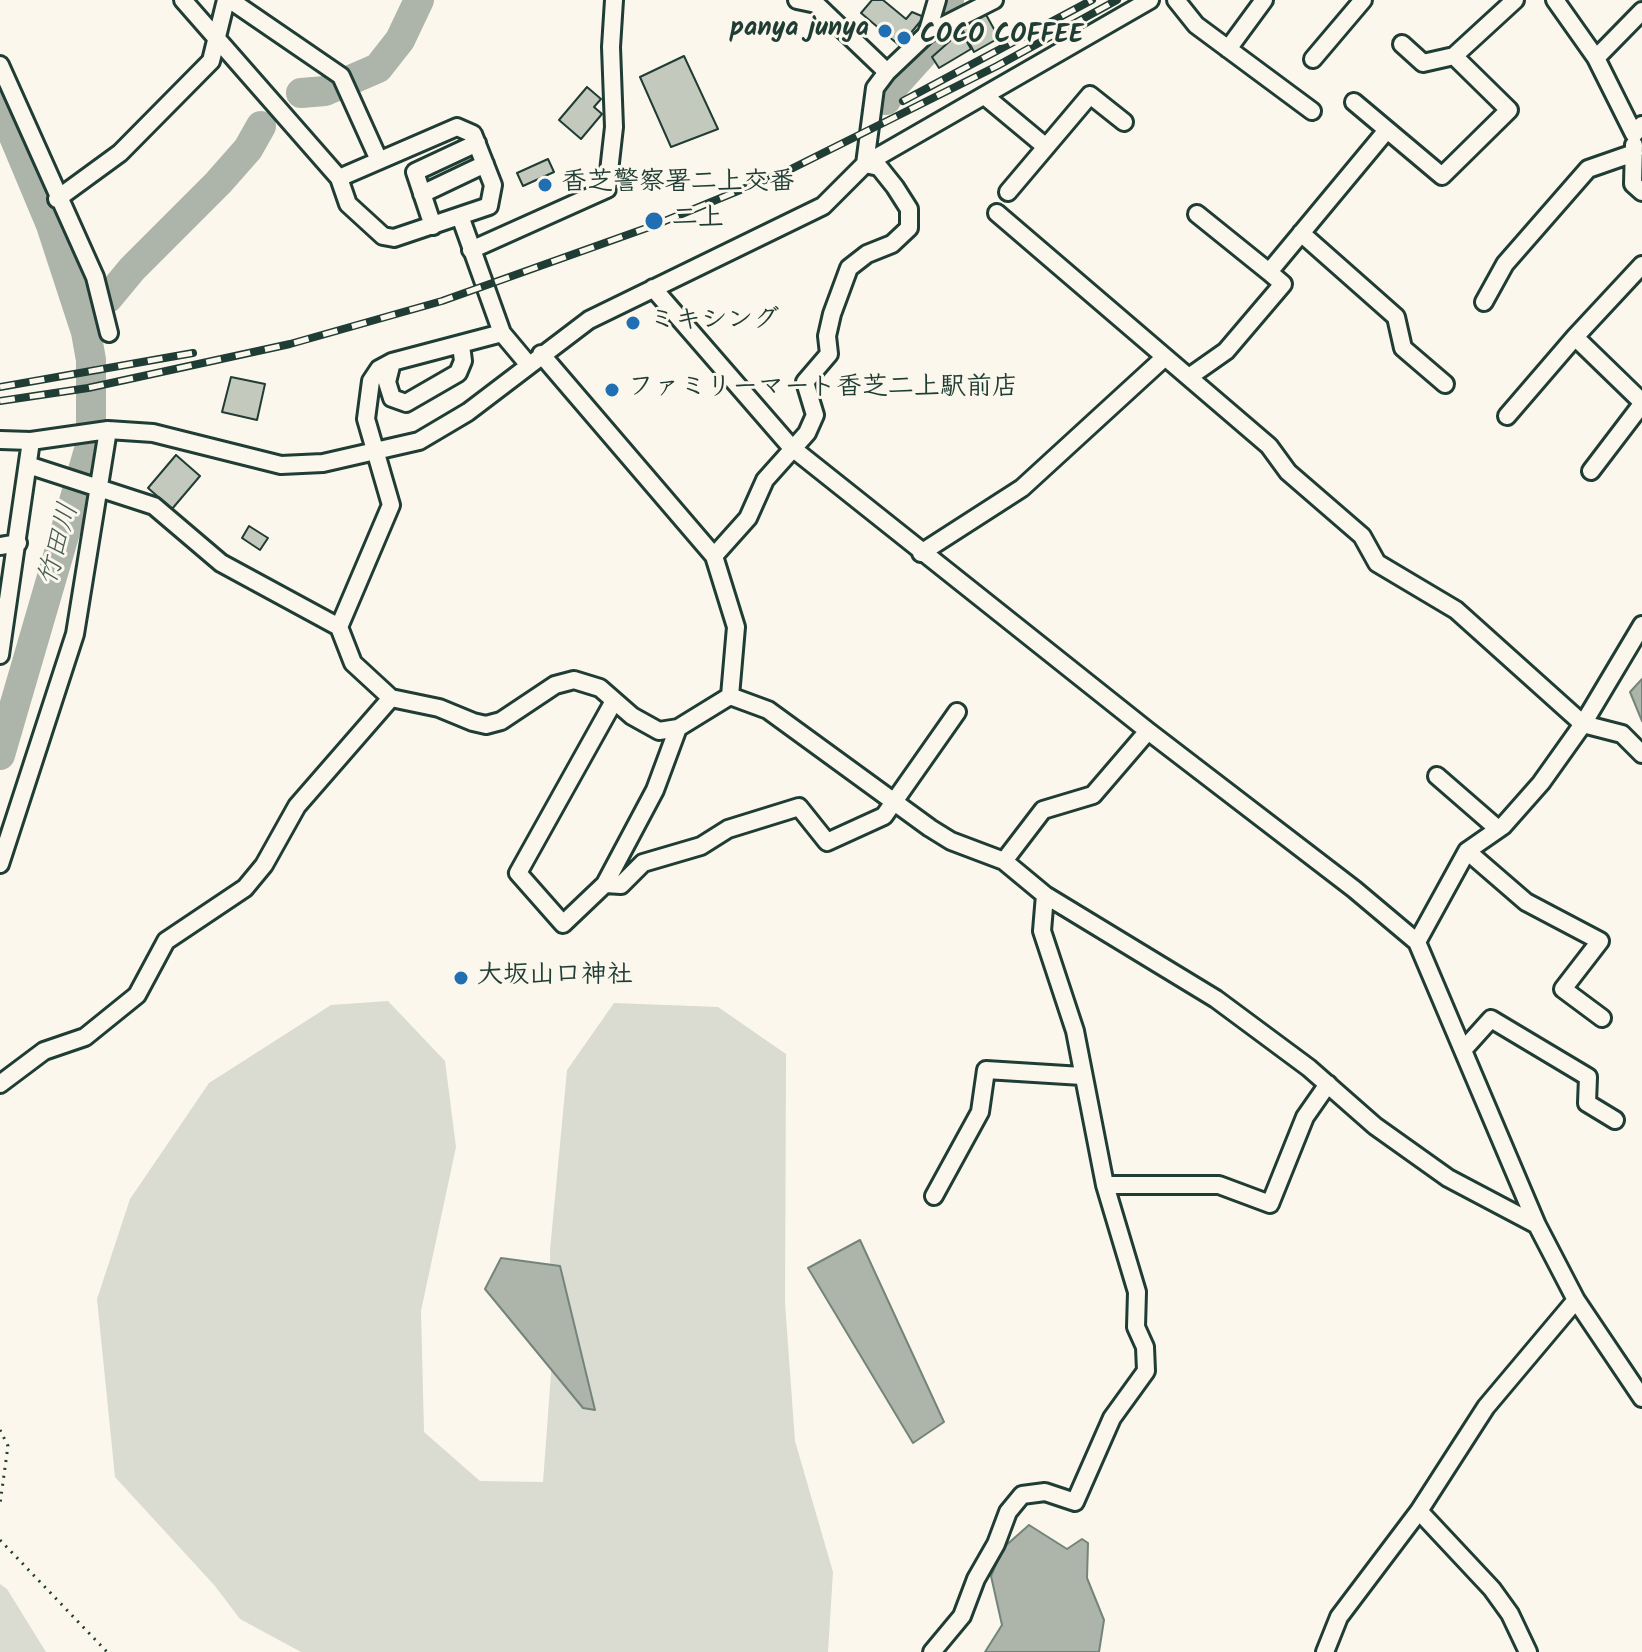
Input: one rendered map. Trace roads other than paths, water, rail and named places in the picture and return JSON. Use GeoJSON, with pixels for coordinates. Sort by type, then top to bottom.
{"type":"FeatureCollection","features":[{"type":"Feature","properties":{"kind":"street"},"geometry":{"type":"LineString","coordinates":[[183,0],[339,178],[348,204],[383,236],[394,238],[489,206],[493,185],[473,134],[457,127],[378,158],[339,178]]}},
{"type":"Feature","properties":{"kind":"street"},"geometry":{"type":"LineString","coordinates":[[57,199],[120,153],[211,61],[228,0],[348,86],[378,158]]}},
{"type":"Feature","properties":{"kind":"street"},"geometry":{"type":"LineString","coordinates":[[471,250],[607,189],[614,127],[611,47],[614,0]]}},
{"type":"Feature","properties":{"kind":"street"},"geometry":{"type":"LineString","coordinates":[[797,0],[816,4],[887,72]]}},
{"type":"Feature","properties":{"kind":"street"},"geometry":{"type":"LineString","coordinates":[[937,0],[938,29]]}},
{"type":"Feature","properties":{"kind":"street"},"geometry":{"type":"LineString","coordinates":[[865,164],[875,88],[887,72],[938,29],[994,0]]}},
{"type":"Feature","properties":{"kind":"street"},"geometry":{"type":"LineString","coordinates":[[0,440],[31,441],[108,430],[153,433],[281,465],[323,463],[419,441],[468,412],[589,320],[760,240],[823,206],[865,164],[1150,0]]}},
{"type":"Feature","properties":{"kind":"street"},"geometry":{"type":"LineString","coordinates":[[1176,0],[1196,25],[1312,111]]}},
{"type":"Feature","properties":{"kind":"street"},"geometry":{"type":"LineString","coordinates":[[1228,49],[1264,0]]}},
{"type":"Feature","properties":{"kind":"street"},"geometry":{"type":"LineString","coordinates":[[1313,59],[1363,0]]}},
{"type":"Feature","properties":{"kind":"street"},"geometry":{"type":"LineString","coordinates":[[1402,44],[1423,63],[1454,56],[1515,0]]}},
{"type":"Feature","properties":{"kind":"street"},"geometry":{"type":"LineString","coordinates":[[1555,0],[1596,58],[1638,129],[1633,184],[1642,192]]}},
{"type":"Feature","properties":{"kind":"street"},"geometry":{"type":"LineString","coordinates":[[1596,58],[1642,11]]}},
{"type":"Feature","properties":{"kind":"street"},"geometry":{"type":"LineString","coordinates":[[1354,102],[1442,176],[1509,110],[1454,56]]}},
{"type":"Feature","properties":{"kind":"street"},"geometry":{"type":"LineString","coordinates":[[0,65],[57,199],[95,277],[109,333]]}},
{"type":"Feature","properties":{"kind":"street"},"geometry":{"type":"LineString","coordinates":[[1008,192],[1090,95],[1124,122]]}},
{"type":"Feature","properties":{"kind":"street"},"geometry":{"type":"LineString","coordinates":[[986,97],[1046,147]]}},
{"type":"Feature","properties":{"kind":"street"},"geometry":{"type":"LineString","coordinates":[[1269,272],[1387,130]]}},
{"type":"Feature","properties":{"kind":"street"},"geometry":{"type":"LineString","coordinates":[[433,226],[415,172],[477,143]]}},
{"type":"Feature","properties":{"kind":"street"},"geometry":{"type":"LineString","coordinates":[[1484,302],[1505,264],[1588,169],[1634,153]]}},
{"type":"Feature","properties":{"kind":"street"},"geometry":{"type":"LineString","coordinates":[[422,194],[485,164]]}},
{"type":"Feature","properties":{"kind":"street"},"geometry":{"type":"LineString","coordinates":[[714,556],[748,518],[765,480],[791,447],[807,433],[815,415],[805,382],[829,354],[827,336],[832,314],[849,268],[867,254],[892,244],[909,228],[909,209],[895,187],[879,167],[865,164]]}},
{"type":"Feature","properties":{"kind":"street"},"geometry":{"type":"LineString","coordinates":[[997,213],[1269,446],[1288,472],[1362,536],[1377,563],[1456,610],[1583,724],[1622,734],[1642,754]]}},
{"type":"Feature","properties":{"kind":"street"},"geometry":{"type":"LineString","coordinates":[[1189,377],[1226,351],[1283,284],[1197,214]]}},
{"type":"Feature","properties":{"kind":"street"},"geometry":{"type":"LineString","coordinates":[[460,216],[502,333],[534,359],[714,556],[736,627],[730,696]]}},
{"type":"Feature","properties":{"kind":"street"},"geometry":{"type":"LineString","coordinates":[[1301,233],[1396,317],[1403,348],[1445,384]]}},
{"type":"Feature","properties":{"kind":"street"},"geometry":{"type":"LineString","coordinates":[[1507,416],[1642,265]]}},
{"type":"Feature","properties":{"kind":"street"},"geometry":{"type":"LineString","coordinates":[[653,288],[791,447],[921,553],[1354,889],[1417,942],[1537,1225],[1576,1300],[1642,1398]]}},
{"type":"Feature","properties":{"kind":"street"},"geometry":{"type":"LineString","coordinates":[[339,627],[391,505],[366,419],[371,381],[379,369],[392,362],[502,333]]}},
{"type":"Feature","properties":{"kind":"street"},"geometry":{"type":"LineString","coordinates":[[1575,337],[1642,403],[1591,471]]}},
{"type":"Feature","properties":{"kind":"street"},"geometry":{"type":"LineString","coordinates":[[392,362],[387,382],[392,398],[406,403],[458,373],[463,361],[461,345]]}},
{"type":"Feature","properties":{"kind":"street"},"geometry":{"type":"LineString","coordinates":[[921,553],[1022,488],[1165,357]]}},
{"type":"Feature","properties":{"kind":"street"},"geometry":{"type":"LineString","coordinates":[[0,864],[75,634],[108,430]]}},
{"type":"Feature","properties":{"kind":"street"},"geometry":{"type":"LineString","coordinates":[[0,655],[31,441]]}},
{"type":"Feature","properties":{"kind":"street"},"geometry":{"type":"LineString","coordinates":[[28,465],[154,506],[221,563],[339,627],[353,663],[391,698],[439,708],[486,725],[521,710],[555,685],[574,680],[600,688],[632,716],[659,731],[678,728],[730,696]]}},
{"type":"Feature","properties":{"kind":"street"},"geometry":{"type":"LineString","coordinates":[[0,546],[18,543]]}},
{"type":"Feature","properties":{"kind":"street"},"geometry":{"type":"LineString","coordinates":[[1417,942],[1467,851],[1498,829],[1541,783],[1583,724],[1642,625]]}},
{"type":"Feature","properties":{"kind":"street"},"geometry":{"type":"LineString","coordinates":[[730,696],[768,710],[951,841],[1004,861],[1045,895],[1216,999],[1328,1084],[1375,1126],[1448,1178],[1537,1225]]}},
{"type":"Feature","properties":{"kind":"street"},"geometry":{"type":"LineString","coordinates":[[0,1084],[44,1051],[85,1037],[137,995],[166,941],[245,888],[264,865],[297,806],[391,698]]}},
{"type":"Feature","properties":{"kind":"street"},"geometry":{"type":"LineString","coordinates":[[614,701],[518,873],[563,924],[605,884],[655,790],[678,728]]}},
{"type":"Feature","properties":{"kind":"street"},"geometry":{"type":"LineString","coordinates":[[605,884],[621,885],[643,863],[701,846],[728,829],[799,807],[827,842],[884,816],[957,712]]}},
{"type":"Feature","properties":{"kind":"street"},"geometry":{"type":"LineString","coordinates":[[1004,861],[1043,810],[1093,795],[1148,731]]}},
{"type":"Feature","properties":{"kind":"street"},"geometry":{"type":"LineString","coordinates":[[1437,776],[1498,829]]}},
{"type":"Feature","properties":{"kind":"street"},"geometry":{"type":"LineString","coordinates":[[1467,851],[1526,902],[1600,941],[1563,989],[1602,1018]]}},
{"type":"Feature","properties":{"kind":"street"},"geometry":{"type":"LineString","coordinates":[[932,1652],[962,1616],[1008,1512],[1022,1495],[1045,1492],[1075,1502],[1112,1418],[1146,1371],[1145,1347],[1136,1327],[1137,1292],[1105,1185],[1075,1031],[1042,931],[1045,895]]}},
{"type":"Feature","properties":{"kind":"street"},"geometry":{"type":"LineString","coordinates":[[1464,1049],[1491,1019],[1588,1077],[1587,1103],[1615,1120]]}},
{"type":"Feature","properties":{"kind":"street"},"geometry":{"type":"LineString","coordinates":[[934,1196],[980,1112],[986,1070],[1082,1076]]}},
{"type":"Feature","properties":{"kind":"street"},"geometry":{"type":"LineString","coordinates":[[1105,1185],[1219,1185],[1270,1204],[1305,1117],[1328,1084]]}},
{"type":"Feature","properties":{"kind":"street"},"geometry":{"type":"LineString","coordinates":[[1325,1652],[1339,1617],[1419,1511],[1486,1407],[1576,1300]]}},
{"type":"Feature","properties":{"kind":"street"},"geometry":{"type":"LineString","coordinates":[[1419,1511],[1492,1589],[1510,1614],[1528,1652]]}},
{"type":"Feature","properties":{"kind":"waterway","name":"竹田川"},"geometry":{"type":"LineString","coordinates":[[301,93],[325,91],[378,68],[400,40],[419,0]]}},
{"type":"Feature","properties":{"kind":"waterway"},"geometry":{"type":"LineString","coordinates":[[886,100],[892,88],[938,37],[949,0]]}},
{"type":"Feature","properties":{"kind":"waterway","name":"竹田川"},"geometry":{"type":"LineString","coordinates":[[0,103],[51,225],[86,332],[91,360],[91,443],[0,755]]}},
{"type":"Feature","properties":{"kind":"waterway","name":"竹田川"},"geometry":{"type":"LineString","coordinates":[[108,298],[132,269],[218,183],[248,149],[261,126]]}},
{"type":"Feature","properties":{"kind":"railway"},"geometry":{"type":"LineString","coordinates":[[903,101],[1092,0]]}},
{"type":"Feature","properties":{"kind":"railway"},"geometry":{"type":"LineString","coordinates":[[0,401],[88,388],[290,344],[442,301],[655,225],[789,170],[997,66],[1117,0]]}},
{"type":"Feature","properties":{"kind":"railway"},"geometry":{"type":"LineString","coordinates":[[0,387],[193,353]]}},
{"type":"Feature","properties":{"kind":"place","name":"panya junya"},"geometry":{"type":"Point","coordinates":[885,31]}},
{"type":"Feature","properties":{"kind":"place","name":"COCO COFFEE"},"geometry":{"type":"Point","coordinates":[904,38]}},
{"type":"Feature","properties":{"kind":"place","name":"香芝警察署二上交番"},"geometry":{"type":"Point","coordinates":[545,185]}},
{"type":"Feature","properties":{"kind":"place","name":"二上"},"geometry":{"type":"Point","coordinates":[654,221]}},
{"type":"Feature","properties":{"kind":"place","name":"ミキシング"},"geometry":{"type":"Point","coordinates":[633,323]}},
{"type":"Feature","properties":{"kind":"place","name":"ファミリーマート香芝二上駅前店"},"geometry":{"type":"Point","coordinates":[612,390]}},
{"type":"Feature","properties":{"kind":"place","name":"大坂山口神社"},"geometry":{"type":"Point","coordinates":[461,978]}}]}
